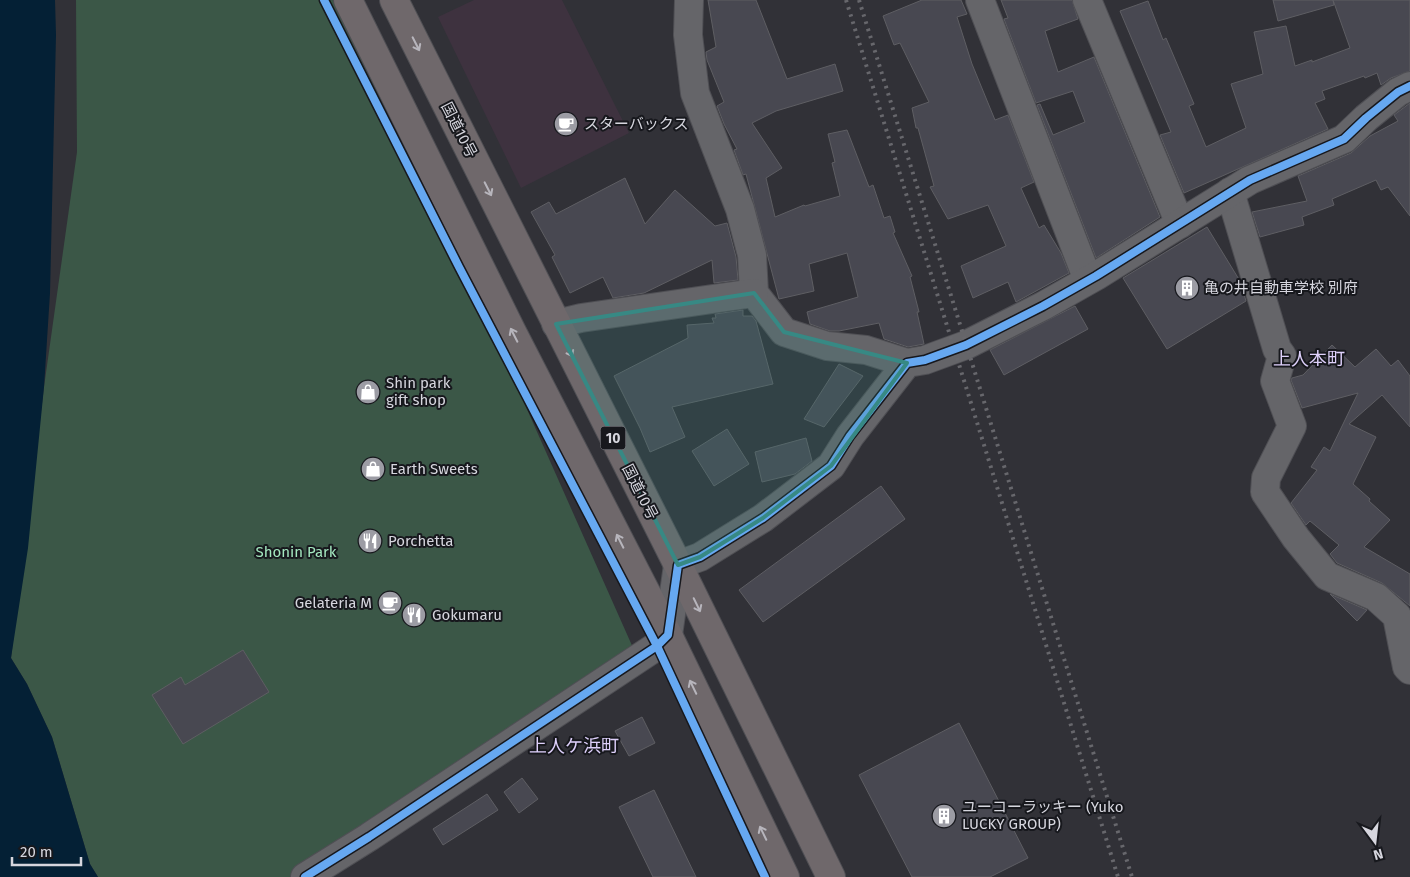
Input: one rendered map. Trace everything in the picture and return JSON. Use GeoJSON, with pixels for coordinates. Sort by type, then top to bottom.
{"type":"FeatureCollection","features":[{"type":"Feature","properties":{"kind":"highway"},"geometry":{"type":"LineString","coordinates":[[348,0],[511,330],[668,635],[785,877]]}},
{"type":"Feature","properties":{"kind":"highway","name":"国道10号"},"geometry":{"type":"LineString","coordinates":[[394,0],[678,565],[831,877]]}},
{"type":"Feature","properties":{"kind":"street"},"geometry":{"type":"LineString","coordinates":[[689,0],[688,35],[695,93],[740,209],[752,255],[754,293],[784,332],[827,346],[866,350],[906,363],[925,360],[966,345],[1043,306],[1250,180],[1344,139],[1398,92],[1410,86]]}},
{"type":"Feature","properties":{"kind":"street"},"geometry":{"type":"LineString","coordinates":[[980,0],[1088,280]]}},
{"type":"Feature","properties":{"kind":"street"},"geometry":{"type":"LineString","coordinates":[[1087,0],[1180,224]]}},
{"type":"Feature","properties":{"kind":"street"},"geometry":{"type":"LineString","coordinates":[[1230,192],[1277,349],[1282,356],[1275,381],[1292,426],[1266,478],[1265,492],[1296,538],[1327,576],[1376,597],[1397,616],[1406,667],[1410,670]]}},
{"type":"Feature","properties":{"kind":"street"},"geometry":{"type":"LineString","coordinates":[[556,324],[581,318],[754,293]]}},
{"type":"Feature","properties":{"kind":"street"},"geometry":{"type":"LineString","coordinates":[[305,877],[649,652],[668,635],[678,565],[700,557],[763,518],[831,466],[850,436],[906,363]]}},
{"type":"Feature","properties":{"kind":"highlighted area"},"geometry":{"type":"Polygon","coordinates":[[[754,293],[784,332],[907,363],[831,466],[763,518],[700,557],[678,565],[556,324],[754,293]]]}},
{"type":"Feature","properties":{"kind":"shaded area"},"geometry":{"type":"Polygon","coordinates":[[[474,0],[562,0],[629,133],[521,188],[438,17],[474,0]]]}},
{"type":"Feature","properties":{"kind":"green space","name":"Shonin Park"},"geometry":{"type":"Polygon","coordinates":[[[76,0],[345,0],[634,650],[298,877],[98,877],[90,864],[52,737],[27,684],[11,658],[44,387],[77,152],[76,0]]]}},
{"type":"Feature","properties":{"kind":"water"},"geometry":{"type":"Polygon","coordinates":[[[0,0],[55,0],[56,35],[50,293],[44,387],[28,548],[11,658],[27,684],[52,737],[90,864],[98,877],[0,877],[0,0]]]}},
{"type":"Feature","properties":{"kind":"building"},"geometry":{"type":"Polygon","coordinates":[[[708,0],[756,0],[787,79],[835,64],[843,91],[776,111],[752,123],[782,168],[766,178],[775,217],[804,205],[840,196],[832,163],[835,162],[828,134],[847,130],[869,187],[873,185],[884,218],[890,216],[895,232],[893,233],[912,276],[910,277],[919,312],[917,312],[924,344],[908,347],[884,339],[879,323],[839,331],[830,331],[810,324],[807,312],[858,297],[847,253],[809,264],[814,291],[779,299],[746,174],[743,175],[734,150],[737,149],[717,106],[724,102],[707,60],[706,52],[716,47],[708,0]]]}},
{"type":"Feature","properties":{"kind":"building"},"geometry":{"type":"Polygon","coordinates":[[[922,0],[961,0],[967,14],[957,17],[972,64],[995,120],[1008,115],[1034,182],[1021,188],[1039,228],[1044,225],[1061,253],[1069,273],[1016,302],[1008,282],[973,298],[961,266],[1006,246],[988,205],[948,219],[930,187],[934,186],[918,128],[916,128],[912,108],[929,102],[900,43],[894,45],[883,16],[922,0]]]}},
{"type":"Feature","properties":{"kind":"building"},"geometry":{"type":"Polygon","coordinates":[[[1001,0],[1072,0],[1078,19],[1045,31],[1058,72],[1094,57],[1160,217],[1096,258],[1037,105],[1040,104],[1053,135],[1085,122],[1073,91],[1036,103],[1004,19],[1008,18],[1001,0]]]}},
{"type":"Feature","properties":{"kind":"building"},"geometry":{"type":"Polygon","coordinates":[[[1273,0],[1333,0],[1334,5],[1278,21],[1273,0]]]}},
{"type":"Feature","properties":{"kind":"building"},"geometry":{"type":"Polygon","coordinates":[[[1333,0],[1410,0],[1410,71],[1391,78],[1381,85],[1377,73],[1322,91],[1325,99],[1315,103],[1328,129],[1184,193],[1160,135],[1171,132],[1120,11],[1148,1],[1163,40],[1166,38],[1194,104],[1189,106],[1206,147],[1246,128],[1231,84],[1263,74],[1254,32],[1286,26],[1295,66],[1350,48],[1333,0]]]}},
{"type":"Feature","properties":{"kind":"building"},"geometry":{"type":"Polygon","coordinates":[[[1410,103],[1410,216],[1388,187],[1381,190],[1376,180],[1332,199],[1334,205],[1302,217],[1304,225],[1260,237],[1252,212],[1307,201],[1298,176],[1351,153],[1370,136],[1398,121],[1394,115],[1410,103]]]}},
{"type":"Feature","properties":{"kind":"building"},"geometry":{"type":"Polygon","coordinates":[[[625,178],[645,224],[675,190],[715,226],[727,223],[736,257],[738,280],[714,283],[712,260],[644,293],[613,298],[603,277],[570,293],[552,257],[555,255],[531,212],[549,202],[556,214],[625,178]]]}},
{"type":"Feature","properties":{"kind":"building","name":"亀の井自動車学校 別府"},"geometry":{"type":"Polygon","coordinates":[[[1207,227],[1240,281],[1246,301],[1167,349],[1123,278],[1207,227]]]}},
{"type":"Feature","properties":{"kind":"building"},"geometry":{"type":"Polygon","coordinates":[[[1075,306],[1088,329],[1004,375],[990,350],[1075,306]]]}},
{"type":"Feature","properties":{"kind":"building"},"geometry":{"type":"Polygon","coordinates":[[[743,310],[743,316],[752,316],[756,321],[773,384],[672,407],[685,437],[650,452],[614,376],[688,338],[687,325],[714,323],[712,318],[716,318],[715,314],[743,310]]]}},
{"type":"Feature","properties":{"kind":"building"},"geometry":{"type":"Polygon","coordinates":[[[1332,345],[1355,367],[1376,349],[1391,366],[1398,360],[1410,376],[1410,427],[1382,395],[1349,424],[1376,437],[1353,484],[1390,520],[1364,547],[1410,574],[1410,606],[1382,583],[1337,563],[1330,554],[1339,545],[1310,521],[1306,525],[1291,503],[1317,470],[1311,467],[1324,447],[1330,451],[1358,393],[1302,408],[1291,380],[1303,375],[1332,345]]]}},
{"type":"Feature","properties":{"kind":"building"},"geometry":{"type":"Polygon","coordinates":[[[839,364],[863,376],[824,427],[804,419],[839,364]]]}},
{"type":"Feature","properties":{"kind":"building"},"geometry":{"type":"Polygon","coordinates":[[[727,429],[749,464],[714,486],[692,451],[727,429]]]}},
{"type":"Feature","properties":{"kind":"building"},"geometry":{"type":"Polygon","coordinates":[[[806,438],[812,461],[795,474],[762,482],[755,452],[806,438]]]}},
{"type":"Feature","properties":{"kind":"building"},"geometry":{"type":"Polygon","coordinates":[[[881,486],[905,519],[763,622],[739,590],[881,486]]]}},
{"type":"Feature","properties":{"kind":"building"},"geometry":{"type":"Polygon","coordinates":[[[1330,594],[1367,610],[1357,621],[1330,594]]]}},
{"type":"Feature","properties":{"kind":"building"},"geometry":{"type":"Polygon","coordinates":[[[243,650],[269,692],[183,744],[152,695],[181,677],[185,685],[243,650]]]}},
{"type":"Feature","properties":{"kind":"building"},"geometry":{"type":"Polygon","coordinates":[[[642,717],[655,743],[629,756],[615,731],[642,717]]]}},
{"type":"Feature","properties":{"kind":"building","name":"ユーコーラッキー (Yuko LUCKY GROUP)"},"geometry":{"type":"Polygon","coordinates":[[[959,723],[1028,858],[990,877],[912,877],[859,775],[959,723]]]}},
{"type":"Feature","properties":{"kind":"building"},"geometry":{"type":"Polygon","coordinates":[[[522,778],[538,799],[519,813],[504,792],[522,778]]]}},
{"type":"Feature","properties":{"kind":"building"},"geometry":{"type":"Polygon","coordinates":[[[654,790],[696,877],[653,877],[619,807],[654,790]]]}},
{"type":"Feature","properties":{"kind":"building"},"geometry":{"type":"Polygon","coordinates":[[[487,794],[498,810],[443,845],[433,829],[487,794]]]}},
{"type":"Feature","properties":{"kind":"railway"},"geometry":{"type":"LineString","coordinates":[[846,0],[1118,877]]}},
{"type":"Feature","properties":{"kind":"railway"},"geometry":{"type":"LineString","coordinates":[[859,0],[1132,877]]}},
{"type":"Feature","properties":{"kind":"cycle path"},"geometry":{"type":"LineString","coordinates":[[324,0],[459,267],[657,646],[765,877]]}},
{"type":"Feature","properties":{"kind":"cycle path"},"geometry":{"type":"LineString","coordinates":[[305,877],[369,837],[657,646],[668,635],[678,565],[700,557],[763,518],[831,466],[850,436],[907,363],[925,360],[966,345],[1043,306],[1096,276],[1250,180],[1344,139],[1398,92],[1410,86]]}},
{"type":"Feature","properties":{"kind":"place","name":"スターバックス"},"geometry":{"type":"Point","coordinates":[566,124]}},
{"type":"Feature","properties":{"kind":"place","name":"亀の井自動車学校 別府"},"geometry":{"type":"Point","coordinates":[1187,288]}},
{"type":"Feature","properties":{"kind":"place","name":"Shin park gift shop"},"geometry":{"type":"Point","coordinates":[368,392]}},
{"type":"Feature","properties":{"kind":"place","name":"Earth Sweets"},"geometry":{"type":"Point","coordinates":[373,469]}},
{"type":"Feature","properties":{"kind":"place","name":"Porchetta"},"geometry":{"type":"Point","coordinates":[370,541]}},
{"type":"Feature","properties":{"kind":"place","name":"Gelateria M"},"geometry":{"type":"Point","coordinates":[390,603]}},
{"type":"Feature","properties":{"kind":"place","name":"Gokumaru"},"geometry":{"type":"Point","coordinates":[414,615]}},
{"type":"Feature","properties":{"kind":"place","name":"ユーコーラッキー (Yuko LUCKY GROUP)"},"geometry":{"type":"Point","coordinates":[944,816]}},
{"type":"Feature","properties":{"kind":"district","name":"上人本町"},"geometry":{"type":"Point","coordinates":[1309,359]}},
{"type":"Feature","properties":{"kind":"district","name":"上人ケ浜町"},"geometry":{"type":"Point","coordinates":[574,746]}}]}
